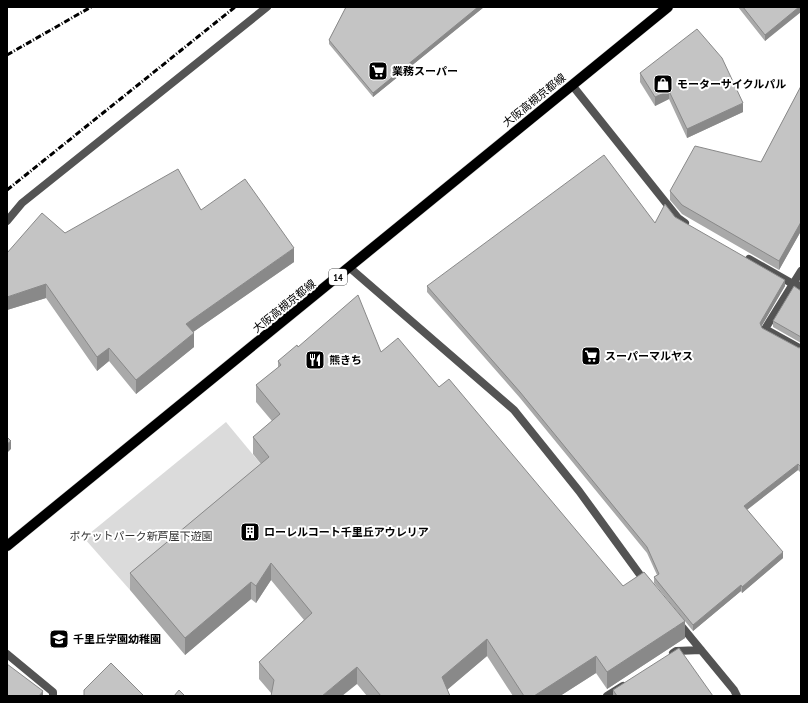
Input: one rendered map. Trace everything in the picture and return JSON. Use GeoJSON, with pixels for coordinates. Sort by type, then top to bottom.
{"type":"FeatureCollection","features":[{"type":"Feature","properties":{"kind":"main road","name":"大阪高槻京都線"},"geometry":{"type":"LineString","coordinates":[[7,546],[350,268],[668,7]]}},
{"type":"Feature","properties":{"kind":"street"},"geometry":{"type":"LineString","coordinates":[[7,221],[22,203],[267,7]]}},
{"type":"Feature","properties":{"kind":"street"},"geometry":{"type":"LineString","coordinates":[[572,85],[678,218],[691,226]]}},
{"type":"Feature","properties":{"kind":"street"},"geometry":{"type":"LineString","coordinates":[[738,253],[792,284],[801,286]]}},
{"type":"Feature","properties":{"kind":"street"},"geometry":{"type":"LineString","coordinates":[[350,268],[514,410],[579,491],[653,592]]}},
{"type":"Feature","properties":{"kind":"street"},"geometry":{"type":"LineString","coordinates":[[801,271],[766,329],[801,350]]}},
{"type":"Feature","properties":{"kind":"street"},"geometry":{"type":"LineString","coordinates":[[672,615],[734,690],[736,696]]}},
{"type":"Feature","properties":{"kind":"street"},"geometry":{"type":"LineString","coordinates":[[663,659],[676,651],[701,650]]}},
{"type":"Feature","properties":{"kind":"street"},"geometry":{"type":"LineString","coordinates":[[7,654],[53,692],[53,696]]}},
{"type":"Feature","properties":{"kind":"street"},"geometry":{"type":"LineString","coordinates":[[607,696],[632,680]]}},
{"type":"Feature","properties":{"kind":"green space","name":"ポケットパーク新芦屋下遊園"},"geometry":{"type":"Polygon","coordinates":[[[226,422],[269,474],[130,590],[84,538],[226,422]]]}},
{"type":"Feature","properties":{"kind":"building","name":"業務スーパー"},"geometry":{"type":"Polygon","coordinates":[[[346,7],[478,7],[373,93],[329,40],[346,7]]]}},
{"type":"Feature","properties":{"kind":"building"},"geometry":{"type":"Polygon","coordinates":[[[743,7],[799,7],[765,35],[743,7]]]}},
{"type":"Feature","properties":{"kind":"building"},"geometry":{"type":"Polygon","coordinates":[[[697,29],[722,58],[743,103],[687,129],[669,91],[655,97],[640,73],[697,29]]]}},
{"type":"Feature","properties":{"kind":"building"},"geometry":{"type":"Polygon","coordinates":[[[801,86],[801,222],[779,261],[682,205],[670,191],[695,146],[761,162],[801,86]]]}},
{"type":"Feature","properties":{"kind":"building","name":"スーパーマルヤス"},"geometry":{"type":"Polygon","coordinates":[[[604,155],[655,223],[665,204],[675,217],[785,280],[760,323],[762,328],[799,348],[801,347],[801,467],[798,464],[744,506],[783,552],[742,587],[741,585],[693,625],[654,577],[659,574],[647,547],[520,392],[427,286],[604,155]]]}},
{"type":"Feature","properties":{"kind":"building"},"geometry":{"type":"Polygon","coordinates":[[[178,169],[201,210],[245,179],[294,248],[186,324],[194,333],[136,380],[109,348],[97,357],[46,284],[7,297],[7,253],[42,213],[65,233],[178,169]]]}},
{"type":"Feature","properties":{"kind":"building"},"geometry":{"type":"Polygon","coordinates":[[[794,286],[801,291],[801,337],[773,321],[794,286]]]}},
{"type":"Feature","properties":{"kind":"building"},"geometry":{"type":"Polygon","coordinates":[[[358,295],[381,352],[398,338],[439,387],[449,379],[623,586],[644,572],[685,621],[607,672],[596,656],[534,696],[524,696],[487,639],[442,677],[450,696],[381,696],[357,667],[322,696],[271,696],[274,680],[259,662],[312,613],[271,563],[256,586],[251,582],[185,638],[130,573],[269,457],[253,437],[280,414],[256,385],[281,365],[278,361],[297,345],[298,347],[358,295]]]}},
{"type":"Feature","properties":{"kind":"building"},"geometry":{"type":"Polygon","coordinates":[[[7,437],[11,441],[7,444],[7,437]]]}},
{"type":"Feature","properties":{"kind":"building"},"geometry":{"type":"Polygon","coordinates":[[[679,648],[713,696],[617,696],[613,690],[679,648]]]}},
{"type":"Feature","properties":{"kind":"building"},"geometry":{"type":"Polygon","coordinates":[[[111,663],[144,696],[84,696],[84,690],[111,663]]]}},
{"type":"Feature","properties":{"kind":"building"},"geometry":{"type":"Polygon","coordinates":[[[7,664],[43,691],[39,696],[7,696],[7,664]]]}},
{"type":"Feature","properties":{"kind":"building"},"geometry":{"type":"Polygon","coordinates":[[[179,690],[185,696],[174,696],[179,690]]]}},
{"type":"Feature","properties":{"kind":"railway"},"geometry":{"type":"LineString","coordinates":[[7,55],[91,7]]}},
{"type":"Feature","properties":{"kind":"railway"},"geometry":{"type":"LineString","coordinates":[[7,190],[235,7]]}},
{"type":"Feature","properties":{"kind":"place","name":"業務スーパー"},"geometry":{"type":"Point","coordinates":[378,71]}},
{"type":"Feature","properties":{"kind":"place","name":"モーターサイクルパル"},"geometry":{"type":"Point","coordinates":[663,84]}},
{"type":"Feature","properties":{"kind":"place","name":"スーパーマルヤス"},"geometry":{"type":"Point","coordinates":[591,356]}},
{"type":"Feature","properties":{"kind":"place","name":"熊きち"},"geometry":{"type":"Point","coordinates":[315,360]}},
{"type":"Feature","properties":{"kind":"place","name":"ローレルコート千里丘アウレリア"},"geometry":{"type":"Point","coordinates":[250,532]}},
{"type":"Feature","properties":{"kind":"place","name":"千里丘学園幼稚園"},"geometry":{"type":"Point","coordinates":[59,639]}}]}
